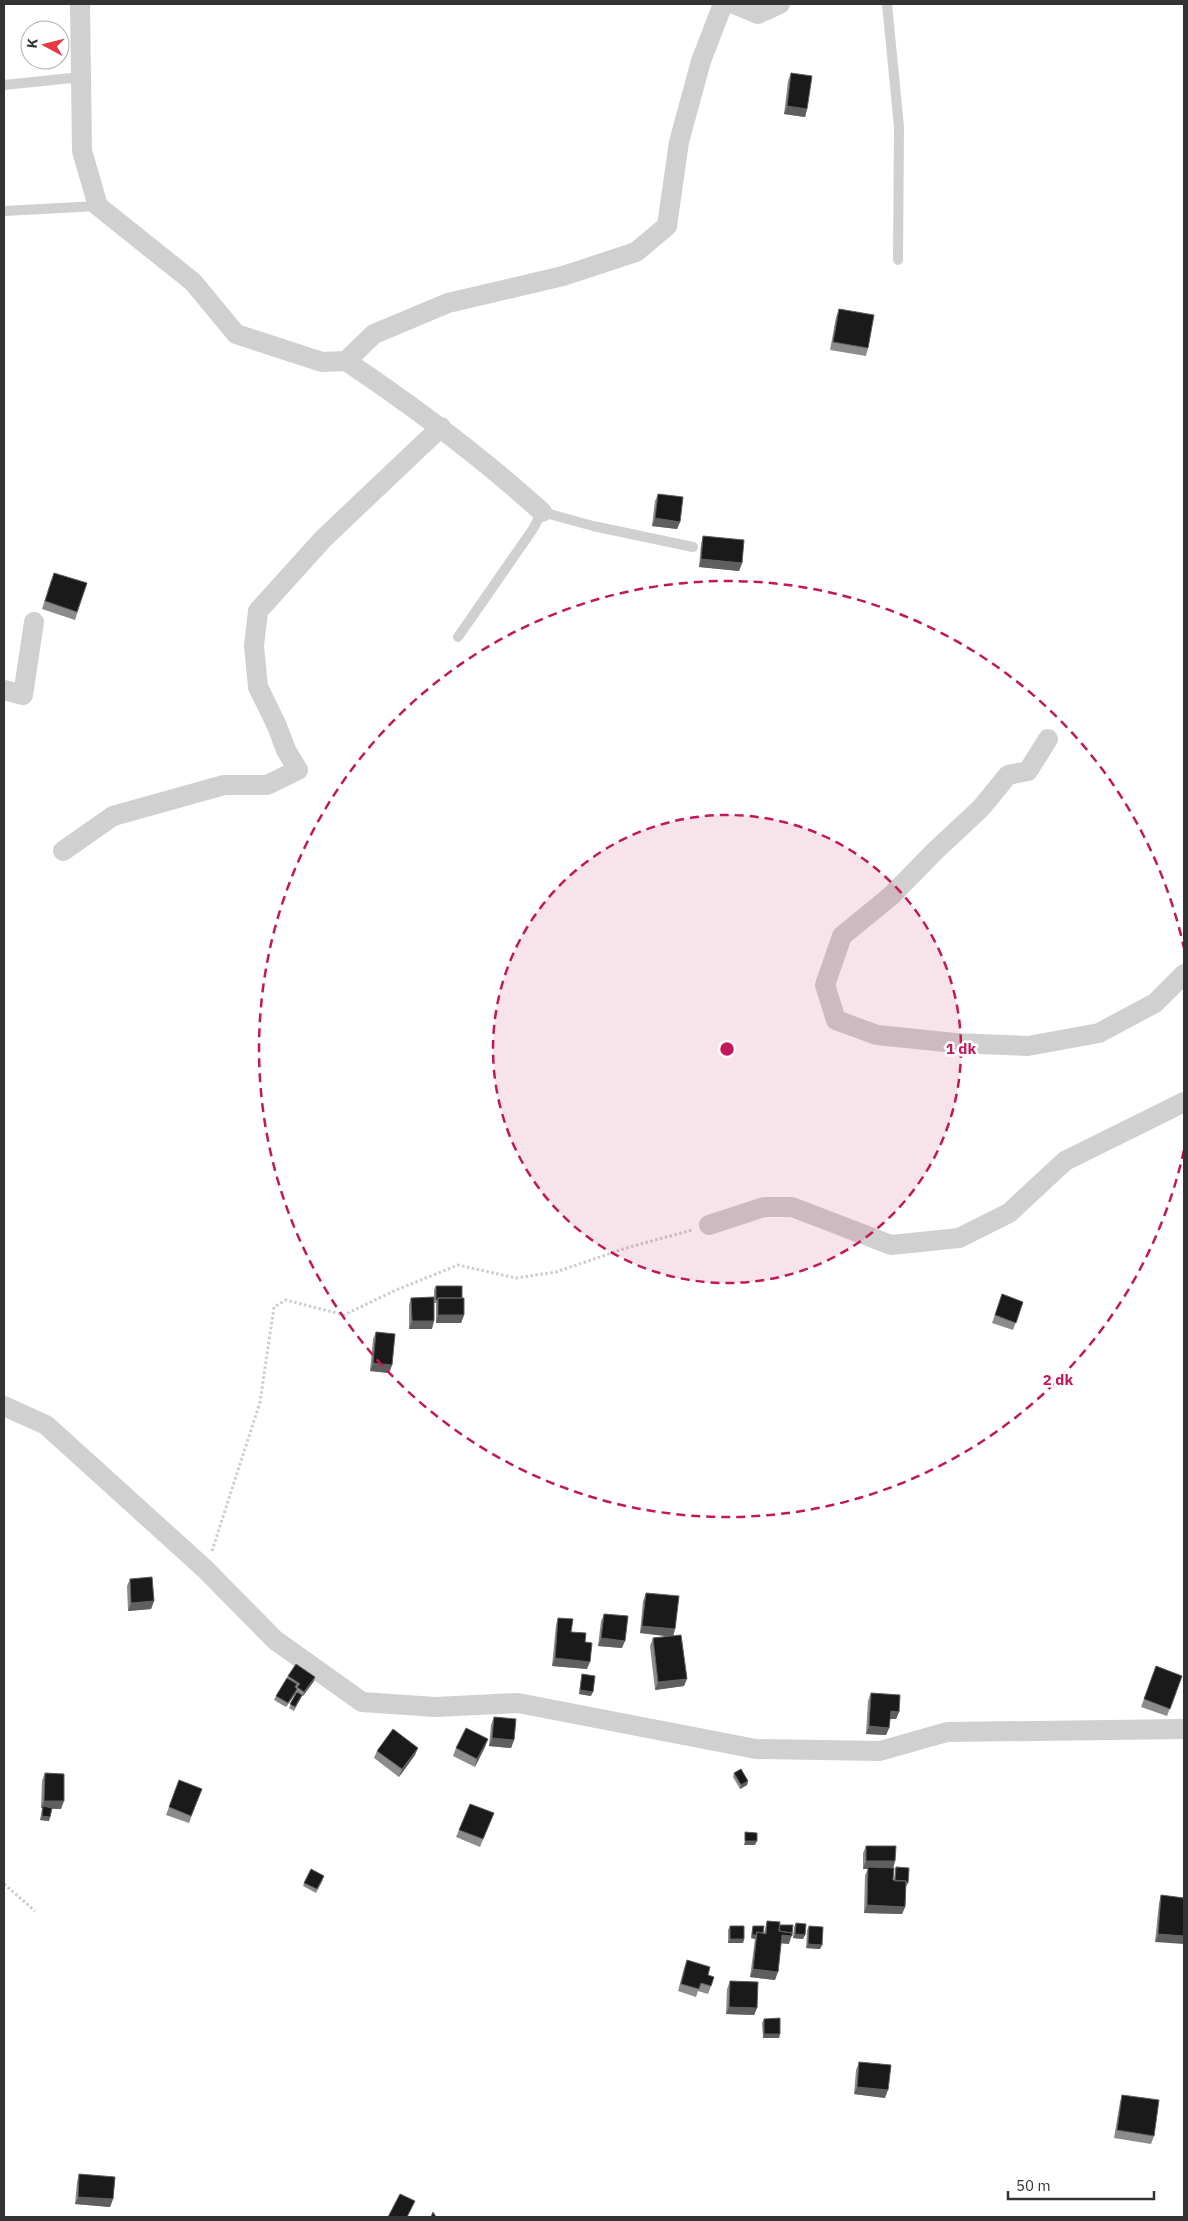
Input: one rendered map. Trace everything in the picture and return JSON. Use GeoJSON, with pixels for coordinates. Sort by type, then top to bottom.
{"type":"FeatureCollection","features":[{"type":"Feature","properties":{"kind":"street"},"geometry":{"type":"LineString","coordinates":[[80,4],[82,151],[98,206],[193,282],[236,334],[322,362],[346,360],[374,334],[448,303],[563,276],[636,252],[667,226],[679,142],[701,61],[723,4]]}},
{"type":"Feature","properties":{"kind":"street"},"geometry":{"type":"LineString","coordinates":[[734,4],[758,14],[780,4]]}},
{"type":"Feature","properties":{"kind":"street"},"geometry":{"type":"LineString","coordinates":[[346,360],[441,427],[493,467],[542,512]]}},
{"type":"Feature","properties":{"kind":"street"},"geometry":{"type":"LineString","coordinates":[[63,851],[113,816],[224,785],[267,785],[298,770],[286,750],[277,726],[258,687],[254,646],[258,611],[323,538],[441,427]]}},
{"type":"Feature","properties":{"kind":"street"},"geometry":{"type":"LineString","coordinates":[[4,690],[23,695],[34,622]]}},
{"type":"Feature","properties":{"kind":"street"},"geometry":{"type":"LineString","coordinates":[[1048,739],[1028,770],[1008,775],[981,808],[892,895],[842,936],[825,985],[836,1020],[877,1035],[955,1043],[1028,1046],[1099,1033],[1155,1003],[1184,974]]}},
{"type":"Feature","properties":{"kind":"street"},"geometry":{"type":"LineString","coordinates":[[709,1225],[764,1207],[792,1207],[892,1244],[959,1238],[1009,1213],[1065,1161],[1184,1102]]}},
{"type":"Feature","properties":{"kind":"street"},"geometry":{"type":"LineString","coordinates":[[4,1406],[46,1425],[206,1569],[275,1640],[362,1702],[435,1707],[518,1704],[756,1749],[880,1751],[947,1732],[1184,1729]]}},
{"type":"Feature","properties":{"kind":"lane"},"geometry":{"type":"LineString","coordinates":[[887,4],[899,127],[898,260]]}},
{"type":"Feature","properties":{"kind":"lane"},"geometry":{"type":"LineString","coordinates":[[4,85],[81,77]]}},
{"type":"Feature","properties":{"kind":"lane"},"geometry":{"type":"LineString","coordinates":[[4,211],[98,206]]}},
{"type":"Feature","properties":{"kind":"lane"},"geometry":{"type":"LineString","coordinates":[[458,637],[533,529],[542,512],[593,526],[693,547]]}},
{"type":"Feature","properties":{"kind":"path"},"geometry":{"type":"LineString","coordinates":[[206,1569],[260,1402],[274,1307],[286,1300],[344,1316],[396,1290],[458,1265],[516,1278],[556,1272],[626,1248],[709,1225]]}},
{"type":"Feature","properties":{"kind":"path"},"geometry":{"type":"LineString","coordinates":[[4,1884],[35,1911]]}},
{"type":"Feature","properties":{"kind":"building"},"geometry":{"type":"Polygon","coordinates":[[[791,73],[812,76],[807,109],[787,106],[791,73]]]}},
{"type":"Feature","properties":{"kind":"building"},"geometry":{"type":"Polygon","coordinates":[[[839,309],[874,315],[868,348],[833,342],[839,309]]]}},
{"type":"Feature","properties":{"kind":"building"},"geometry":{"type":"Polygon","coordinates":[[[658,494],[683,497],[680,522],[655,518],[658,494]]]}},
{"type":"Feature","properties":{"kind":"building"},"geometry":{"type":"Polygon","coordinates":[[[703,536],[744,540],[742,563],[701,559],[703,536]]]}},
{"type":"Feature","properties":{"kind":"building"},"geometry":{"type":"Polygon","coordinates":[[[54,573],[87,583],[77,612],[45,601],[54,573]]]}},
{"type":"Feature","properties":{"kind":"building"},"geometry":{"type":"Polygon","coordinates":[[[436,1286],[462,1286],[462,1298],[438,1298],[436,1300],[436,1286]]]}},
{"type":"Feature","properties":{"kind":"building"},"geometry":{"type":"Polygon","coordinates":[[[1002,1294],[1023,1302],[1016,1323],[995,1315],[1002,1294]]]}},
{"type":"Feature","properties":{"kind":"building"},"geometry":{"type":"Polygon","coordinates":[[[434,1297],[434,1321],[412,1321],[411,1298],[434,1297]]]}},
{"type":"Feature","properties":{"kind":"building"},"geometry":{"type":"Polygon","coordinates":[[[438,1298],[464,1298],[464,1315],[438,1315],[438,1298]]]}},
{"type":"Feature","properties":{"kind":"building"},"geometry":{"type":"Polygon","coordinates":[[[376,1332],[395,1334],[392,1365],[373,1363],[376,1332]]]}},
{"type":"Feature","properties":{"kind":"building"},"geometry":{"type":"Polygon","coordinates":[[[152,1577],[154,1601],[131,1603],[130,1579],[152,1577]]]}},
{"type":"Feature","properties":{"kind":"building"},"geometry":{"type":"Polygon","coordinates":[[[646,1593],[679,1596],[675,1629],[642,1626],[646,1593]]]}},
{"type":"Feature","properties":{"kind":"building"},"geometry":{"type":"Polygon","coordinates":[[[604,1614],[628,1616],[625,1641],[601,1638],[604,1614]]]}},
{"type":"Feature","properties":{"kind":"building"},"geometry":{"type":"Polygon","coordinates":[[[558,1618],[573,1619],[571,1632],[586,1633],[585,1642],[592,1643],[590,1662],[555,1658],[558,1618]]]}},
{"type":"Feature","properties":{"kind":"building"},"geometry":{"type":"Polygon","coordinates":[[[681,1635],[687,1679],[658,1682],[653,1638],[681,1635]]]}},
{"type":"Feature","properties":{"kind":"building"},"geometry":{"type":"Polygon","coordinates":[[[296,1664],[315,1677],[304,1692],[297,1687],[300,1684],[288,1676],[296,1664]]]}},
{"type":"Feature","properties":{"kind":"building"},"geometry":{"type":"Polygon","coordinates":[[[1156,1666],[1182,1676],[1170,1709],[1144,1699],[1156,1666]]]}},
{"type":"Feature","properties":{"kind":"building"},"geometry":{"type":"Polygon","coordinates":[[[582,1674],[595,1676],[593,1692],[580,1690],[582,1674]]]}},
{"type":"Feature","properties":{"kind":"building"},"geometry":{"type":"Polygon","coordinates":[[[287,1678],[297,1684],[295,1687],[297,1689],[288,1703],[276,1696],[287,1678]]]}},
{"type":"Feature","properties":{"kind":"building"},"geometry":{"type":"Polygon","coordinates":[[[297,1692],[302,1695],[295,1707],[290,1704],[297,1692]]]}},
{"type":"Feature","properties":{"kind":"building"},"geometry":{"type":"Polygon","coordinates":[[[871,1693],[900,1695],[899,1712],[891,1711],[889,1728],[869,1726],[871,1693]]]}},
{"type":"Feature","properties":{"kind":"building"},"geometry":{"type":"Polygon","coordinates":[[[494,1717],[516,1719],[514,1740],[492,1738],[494,1717]]]}},
{"type":"Feature","properties":{"kind":"building"},"geometry":{"type":"Polygon","coordinates":[[[466,1728],[488,1739],[477,1759],[456,1748],[466,1728]]]}},
{"type":"Feature","properties":{"kind":"building"},"geometry":{"type":"Polygon","coordinates":[[[393,1729],[418,1748],[402,1769],[377,1751],[393,1729]]]}},
{"type":"Feature","properties":{"kind":"building"},"geometry":{"type":"Polygon","coordinates":[[[741,1769],[748,1781],[741,1785],[734,1773],[741,1769]]]}},
{"type":"Feature","properties":{"kind":"building"},"geometry":{"type":"Polygon","coordinates":[[[45,1773],[64,1774],[64,1801],[44,1801],[45,1773]]]}},
{"type":"Feature","properties":{"kind":"building"},"geometry":{"type":"Polygon","coordinates":[[[179,1780],[202,1789],[191,1816],[169,1807],[179,1780]]]}},
{"type":"Feature","properties":{"kind":"building"},"geometry":{"type":"Polygon","coordinates":[[[470,1804],[494,1813],[483,1839],[459,1830],[470,1804]]]}},
{"type":"Feature","properties":{"kind":"building"},"geometry":{"type":"Polygon","coordinates":[[[43,1806],[52,1808],[50,1817],[42,1816],[43,1806]]]}},
{"type":"Feature","properties":{"kind":"building"},"geometry":{"type":"Polygon","coordinates":[[[745,1832],[757,1833],[757,1841],[745,1841],[745,1832]]]}},
{"type":"Feature","properties":{"kind":"building"},"geometry":{"type":"Polygon","coordinates":[[[866,1846],[896,1846],[895,1861],[866,1861],[866,1846]]]}},
{"type":"Feature","properties":{"kind":"building"},"geometry":{"type":"Polygon","coordinates":[[[868,1867],[894,1868],[893,1880],[906,1881],[905,1907],[867,1905],[868,1867]]]}},
{"type":"Feature","properties":{"kind":"building"},"geometry":{"type":"Polygon","coordinates":[[[896,1867],[909,1868],[908,1883],[906,1881],[895,1881],[896,1867]]]}},
{"type":"Feature","properties":{"kind":"building"},"geometry":{"type":"Polygon","coordinates":[[[311,1869],[324,1876],[317,1889],[304,1883],[311,1869]]]}},
{"type":"Feature","properties":{"kind":"building"},"geometry":{"type":"Polygon","coordinates":[[[1161,1895],[1184,1898],[1184,1936],[1158,1934],[1161,1895]]]}},
{"type":"Feature","properties":{"kind":"building"},"geometry":{"type":"Polygon","coordinates":[[[767,1921],[780,1922],[779,1931],[792,1933],[792,1936],[782,1935],[778,1972],[753,1969],[757,1932],[766,1934],[767,1921]]]}},
{"type":"Feature","properties":{"kind":"building"},"geometry":{"type":"Polygon","coordinates":[[[796,1923],[806,1924],[805,1935],[795,1934],[796,1923]]]}},
{"type":"Feature","properties":{"kind":"building"},"geometry":{"type":"Polygon","coordinates":[[[780,1925],[793,1925],[792,1934],[779,1931],[780,1925]]]}},
{"type":"Feature","properties":{"kind":"building"},"geometry":{"type":"Polygon","coordinates":[[[730,1926],[744,1926],[744,1939],[730,1939],[730,1926]]]}},
{"type":"Feature","properties":{"kind":"building"},"geometry":{"type":"Polygon","coordinates":[[[753,1926],[764,1926],[763,1933],[757,1932],[756,1935],[752,1935],[753,1926]]]}},
{"type":"Feature","properties":{"kind":"building"},"geometry":{"type":"Polygon","coordinates":[[[809,1926],[823,1927],[822,1945],[808,1944],[809,1926]]]}},
{"type":"Feature","properties":{"kind":"building"},"geometry":{"type":"Polygon","coordinates":[[[687,1960],[710,1967],[708,1975],[714,1977],[711,1986],[701,1983],[699,1989],[681,1984],[687,1960]]]}},
{"type":"Feature","properties":{"kind":"building"},"geometry":{"type":"Polygon","coordinates":[[[730,1981],[758,1982],[757,2008],[729,2007],[730,1981]]]}},
{"type":"Feature","properties":{"kind":"building"},"geometry":{"type":"Polygon","coordinates":[[[780,2018],[780,2034],[764,2034],[764,2019],[780,2018]]]}},
{"type":"Feature","properties":{"kind":"building"},"geometry":{"type":"Polygon","coordinates":[[[859,2062],[891,2065],[888,2090],[857,2087],[859,2062]]]}},
{"type":"Feature","properties":{"kind":"building"},"geometry":{"type":"Polygon","coordinates":[[[1122,2095],[1159,2100],[1154,2136],[1117,2130],[1122,2095]]]}},
{"type":"Feature","properties":{"kind":"building"},"geometry":{"type":"Polygon","coordinates":[[[79,2174],[115,2177],[113,2199],[78,2197],[79,2174]]]}},
{"type":"Feature","properties":{"kind":"building"},"geometry":{"type":"Polygon","coordinates":[[[400,2194],[415,2201],[407,2217],[388,2217],[400,2194]]]}}]}
